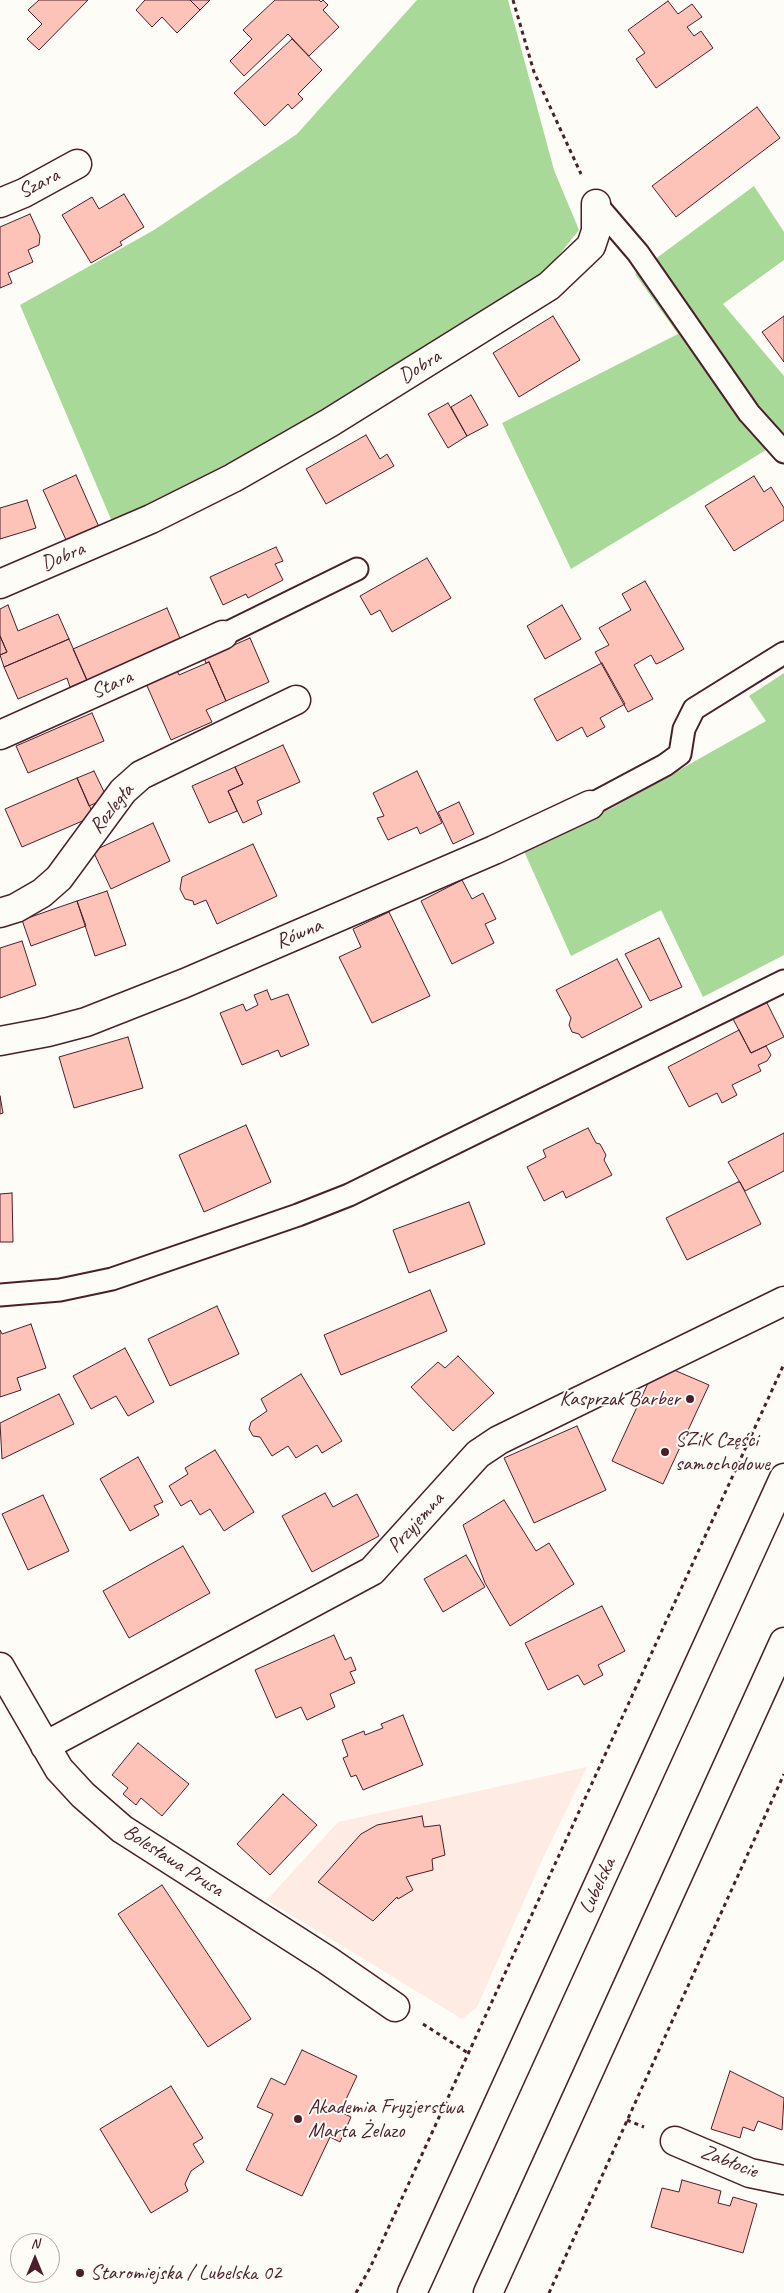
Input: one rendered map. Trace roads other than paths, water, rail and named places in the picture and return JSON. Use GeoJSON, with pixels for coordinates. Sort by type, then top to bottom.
{"type":"FeatureCollection","features":[{"type":"Feature","properties":{"kind":"street","name":"Szara"},"geometry":{"type":"LineString","coordinates":[[0,203],[24,193],[77,164]]}},
{"type":"Feature","properties":{"kind":"street","name":"Dobra"},"geometry":{"type":"LineString","coordinates":[[0,584],[152,519],[232,478],[329,424],[549,286],[591,246],[596,231],[596,204]]}},
{"type":"Feature","properties":{"kind":"street","name":"Stara"},"geometry":{"type":"LineString","coordinates":[[0,735],[223,635]]}},
{"type":"Feature","properties":{"kind":"street","name":"Rozległa"},"geometry":{"type":"LineString","coordinates":[[0,913],[16,908],[42,893],[60,878],[123,791],[140,775],[296,700]]}},
{"type":"Feature","properties":{"kind":"street","name":"Równa"},"geometry":{"type":"LineString","coordinates":[[0,1041],[48,1032],[86,1022],[185,983],[494,850],[590,805]]}},
{"type":"Feature","properties":{"kind":"street","name":"Przyjemna"},"geometry":{"type":"LineString","coordinates":[[45,1746],[372,1571],[478,1454],[499,1440],[784,1301]]}},
{"type":"Feature","properties":{"kind":"street","name":"Lubelska"},"geometry":{"type":"LineString","coordinates":[[412,2293],[784,1478]]}},
{"type":"Feature","properties":{"kind":"street"},"geometry":{"type":"LineString","coordinates":[[488,2293],[784,1642]]}},
{"type":"Feature","properties":{"kind":"street","name":"Bolesława Prusa"},"geometry":{"type":"LineString","coordinates":[[0,1667],[60,1769],[83,1795],[122,1829],[327,1960],[395,2007]]}},
{"type":"Feature","properties":{"kind":"street","name":"Zabłocie"},"geometry":{"type":"LineString","coordinates":[[675,2140],[750,2172],[784,2180]]}},
{"type":"Feature","properties":{"kind":"lane"},"geometry":{"type":"LineString","coordinates":[[596,204],[638,253],[749,413],[784,452]]}},
{"type":"Feature","properties":{"kind":"lane"},"geometry":{"type":"LineString","coordinates":[[223,635],[357,569]]}},
{"type":"Feature","properties":{"kind":"lane"},"geometry":{"type":"LineString","coordinates":[[590,805],[665,765],[680,754],[684,729],[694,709],[784,653]]}},
{"type":"Feature","properties":{"kind":"lane"},"geometry":{"type":"LineString","coordinates":[[0,1295],[60,1290],[112,1279],[298,1216],[349,1195],[784,981]]}},
{"type":"Feature","properties":{"kind":"place","name":"Kasprzak Barber"},"geometry":{"type":"Point","coordinates":[690,1399]}},
{"type":"Feature","properties":{"kind":"place","name":"SZiK Części samochodowe"},"geometry":{"type":"Point","coordinates":[665,1452]}},
{"type":"Feature","properties":{"kind":"place","name":"Akademia Fryzjerstwa Marta Żelazo"},"geometry":{"type":"Point","coordinates":[298,2119]}},
{"type":"Feature","properties":{"kind":"place","name":"Staromiejska / Lubelska 02"},"geometry":{"type":"Point","coordinates":[80,2273]}}]}
